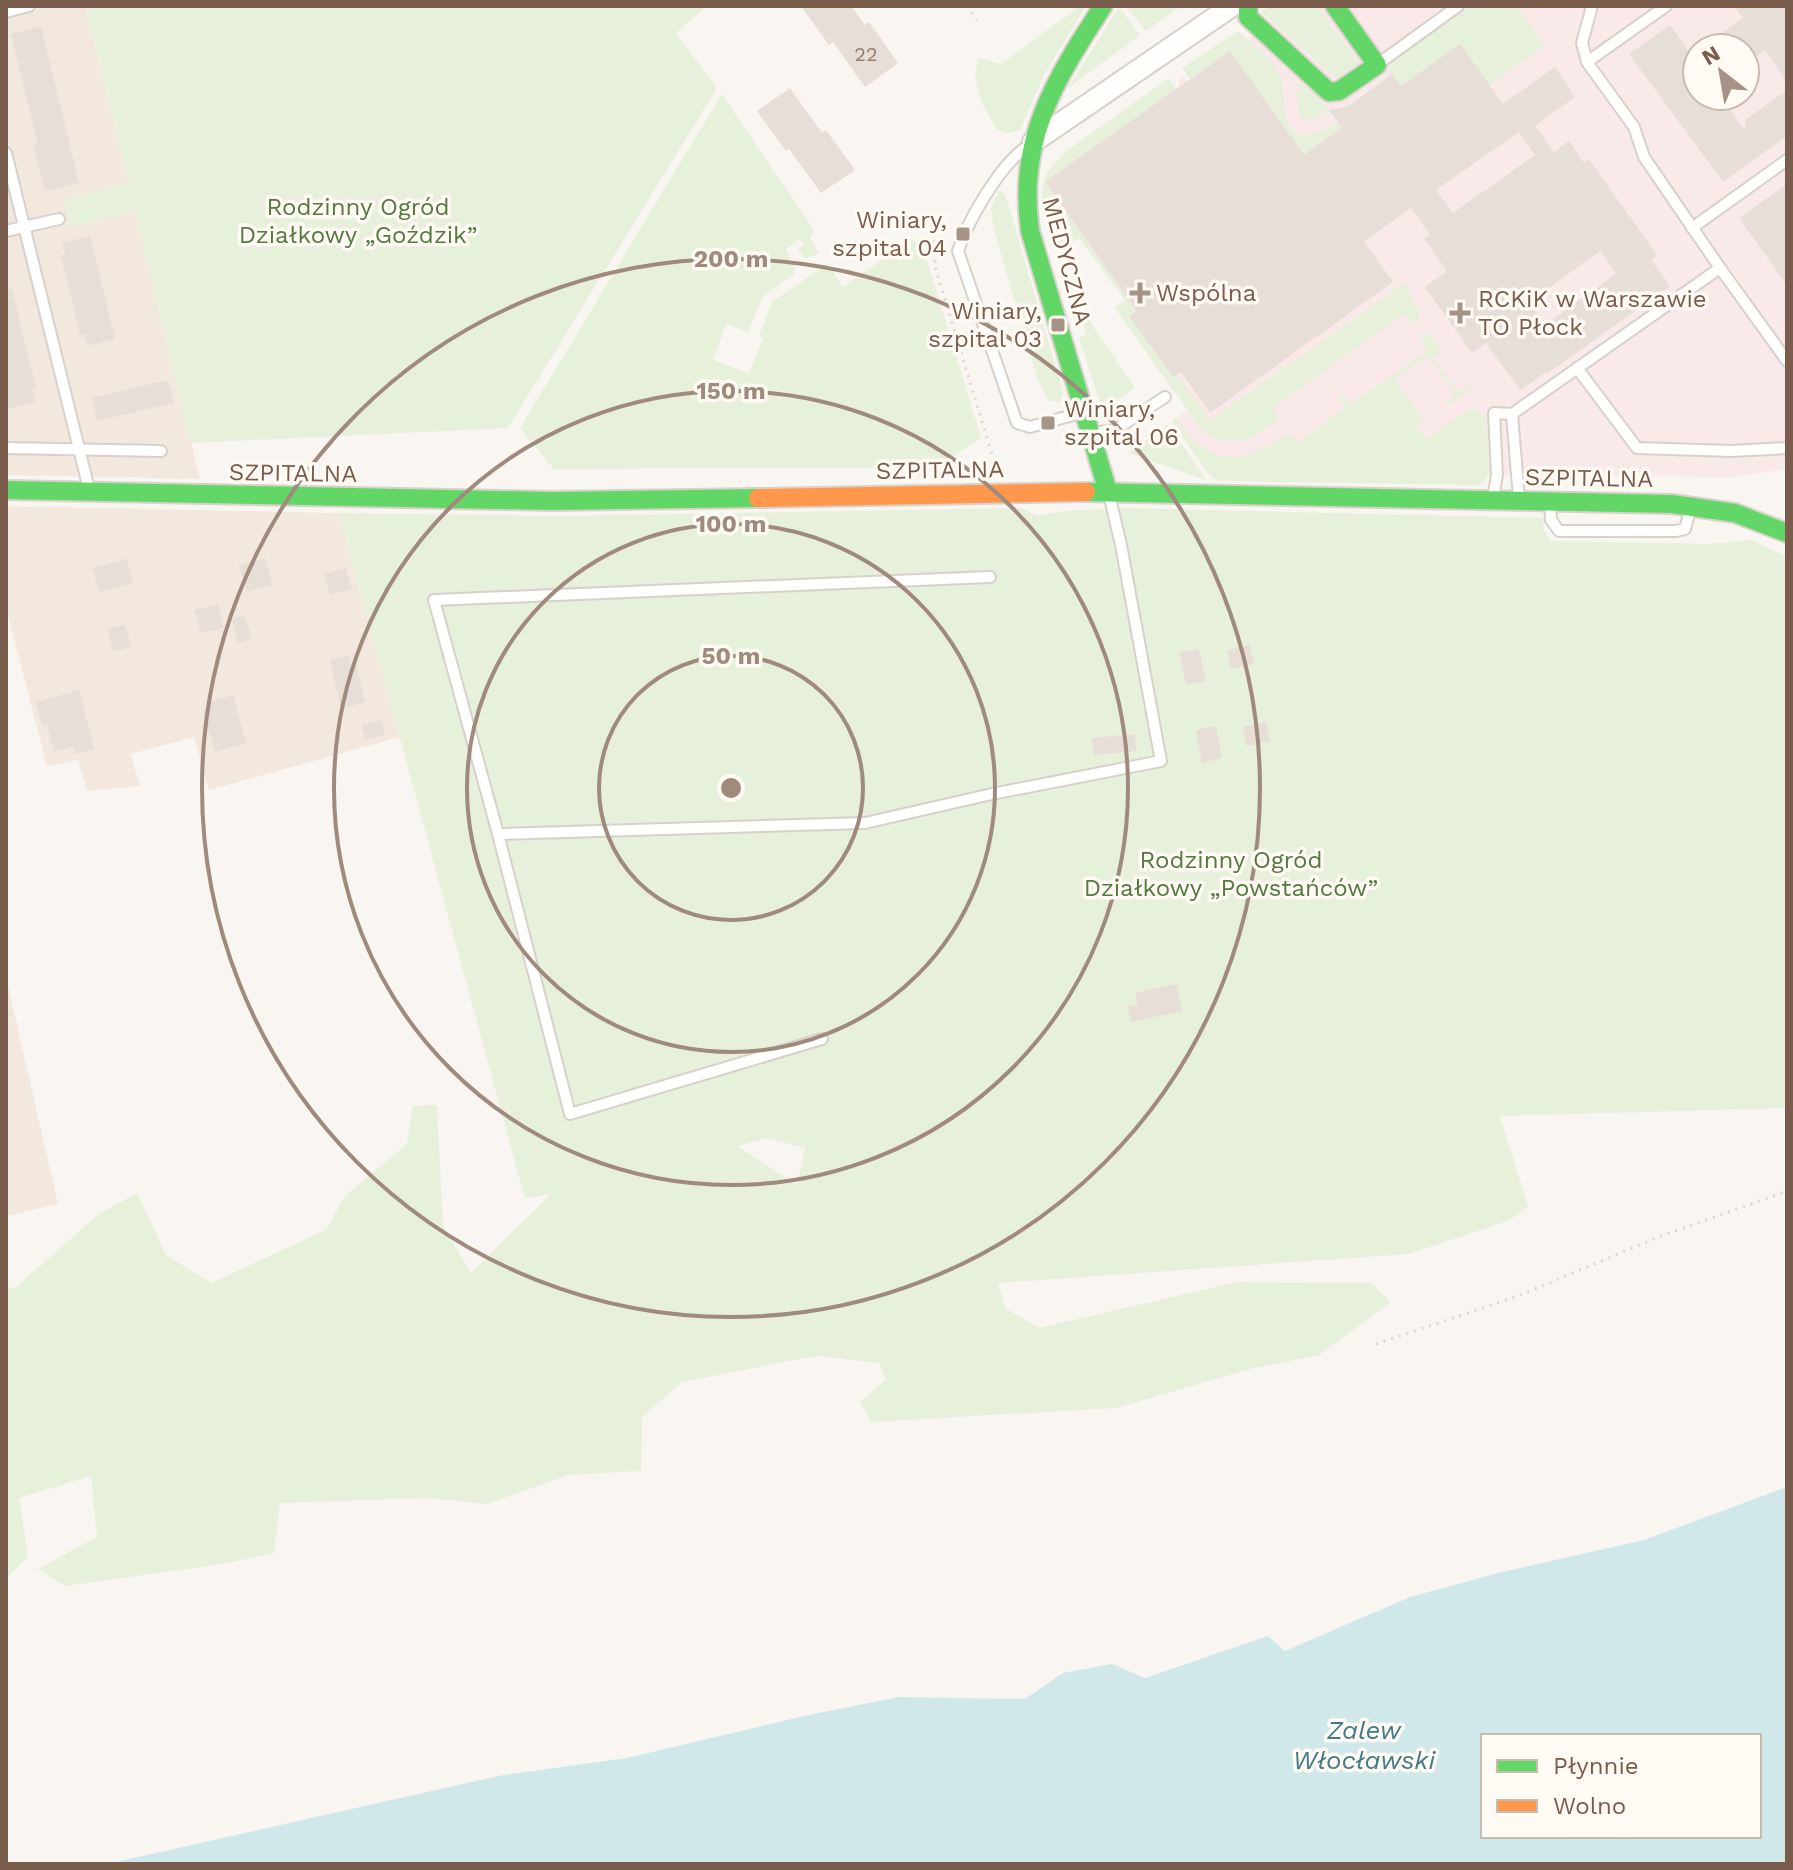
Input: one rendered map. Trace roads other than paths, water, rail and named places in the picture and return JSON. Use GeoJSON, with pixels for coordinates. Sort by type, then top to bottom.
{"type":"FeatureCollection","features":[{"type":"Feature","properties":{"kind":"street","name":"MEDYCZNA"},"geometry":{"type":"LineString","coordinates":[[1103,6],[1056,83],[1033,142],[1024,176],[1026,213],[1108,492]]}},
{"type":"Feature","properties":{"kind":"street"},"geometry":{"type":"LineString","coordinates":[[1033,142],[1232,6]]}},
{"type":"Feature","properties":{"kind":"street"},"geometry":{"type":"LineString","coordinates":[[1248,6],[1248,17],[1329,92],[1339,91],[1377,65],[1335,6]]}},
{"type":"Feature","properties":{"kind":"street","name":"SZPITALNA"},"geometry":{"type":"LineString","coordinates":[[6,490],[552,501],[1108,492],[1550,501],[1691,506],[1735,513],[1787,533]]}},
{"type":"Feature","properties":{"kind":"lane"},"geometry":{"type":"LineString","coordinates":[[6,12],[29,6]]}},
{"type":"Feature","properties":{"kind":"lane"},"geometry":{"type":"LineString","coordinates":[[1377,65],[1458,6]]}},
{"type":"Feature","properties":{"kind":"lane"},"geometry":{"type":"LineString","coordinates":[[1592,6],[1582,43],[1587,62],[1634,127],[1644,157],[1787,361]]}},
{"type":"Feature","properties":{"kind":"lane"},"geometry":{"type":"LineString","coordinates":[[1587,62],[1666,6]]}},
{"type":"Feature","properties":{"kind":"lane"},"geometry":{"type":"LineString","coordinates":[[1033,142],[1012,158],[997,179],[963,234],[958,251],[1017,423],[1030,427],[1084,412]]}},
{"type":"Feature","properties":{"kind":"lane"},"geometry":{"type":"LineString","coordinates":[[6,153],[90,492]]}},
{"type":"Feature","properties":{"kind":"lane"},"geometry":{"type":"LineString","coordinates":[[1692,228],[1787,160]]}},
{"type":"Feature","properties":{"kind":"lane"},"geometry":{"type":"LineString","coordinates":[[6,231],[59,219]]}},
{"type":"Feature","properties":{"kind":"lane"},"geometry":{"type":"LineString","coordinates":[[1493,500],[1497,475],[1494,413],[1512,414],[1720,268]]}},
{"type":"Feature","properties":{"kind":"lane"},"geometry":{"type":"LineString","coordinates":[[1577,368],[1637,448],[1731,451],[1787,448]]}},
{"type":"Feature","properties":{"kind":"lane"},"geometry":{"type":"LineString","coordinates":[[1090,433],[1115,430],[1165,397]]}},
{"type":"Feature","properties":{"kind":"lane"},"geometry":{"type":"LineString","coordinates":[[1512,414],[1520,501]]}},
{"type":"Feature","properties":{"kind":"lane"},"geometry":{"type":"LineString","coordinates":[[6,448],[161,451]]}},
{"type":"Feature","properties":{"kind":"lane"},"geometry":{"type":"LineString","coordinates":[[498,834],[865,823],[1161,761],[1121,545],[1108,492]]}},
{"type":"Feature","properties":{"kind":"lane"},"geometry":{"type":"LineString","coordinates":[[1550,501],[1551,520],[1559,531],[1669,532],[1685,529],[1691,506]]}},
{"type":"Feature","properties":{"kind":"lane"},"geometry":{"type":"LineString","coordinates":[[822,1039],[570,1114],[434,600],[990,577]]}},
{"type":"Feature","properties":{"kind":"water","name":"Zalew Włocławski"},"geometry":{"type":"Polygon","coordinates":[[[1787,1487],[1787,1864],[107,1864],[498,1776],[627,1758],[899,1697],[1025,1699],[1063,1673],[1112,1664],[1145,1678],[1268,1636],[1285,1651],[1410,1597],[1498,1573],[1644,1540],[1787,1487]]]}},
{"type":"Feature","properties":{"kind":"place","name":"Winiary, szpital 04"},"geometry":{"type":"Point","coordinates":[963,234]}},
{"type":"Feature","properties":{"kind":"place","name":"Wspólna"},"geometry":{"type":"Point","coordinates":[1140,293]}},
{"type":"Feature","properties":{"kind":"place","name":"RCKiK w Warszawie TO Płock"},"geometry":{"type":"Point","coordinates":[1460,313]}},
{"type":"Feature","properties":{"kind":"place","name":"Winiary, szpital 03"},"geometry":{"type":"Point","coordinates":[1058,325]}},
{"type":"Feature","properties":{"kind":"place","name":"Winiary, szpital 06"},"geometry":{"type":"Point","coordinates":[1048,423]}},
{"type":"Feature","properties":{"kind":"park label","name":"Rodzinny Ogród Działkowy „Goździk”"},"geometry":{"type":"Point","coordinates":[358,221]}},
{"type":"Feature","properties":{"kind":"park label","name":"Rodzinny Ogród Działkowy „Powstańców”"},"geometry":{"type":"Point","coordinates":[1231,874]}}]}
